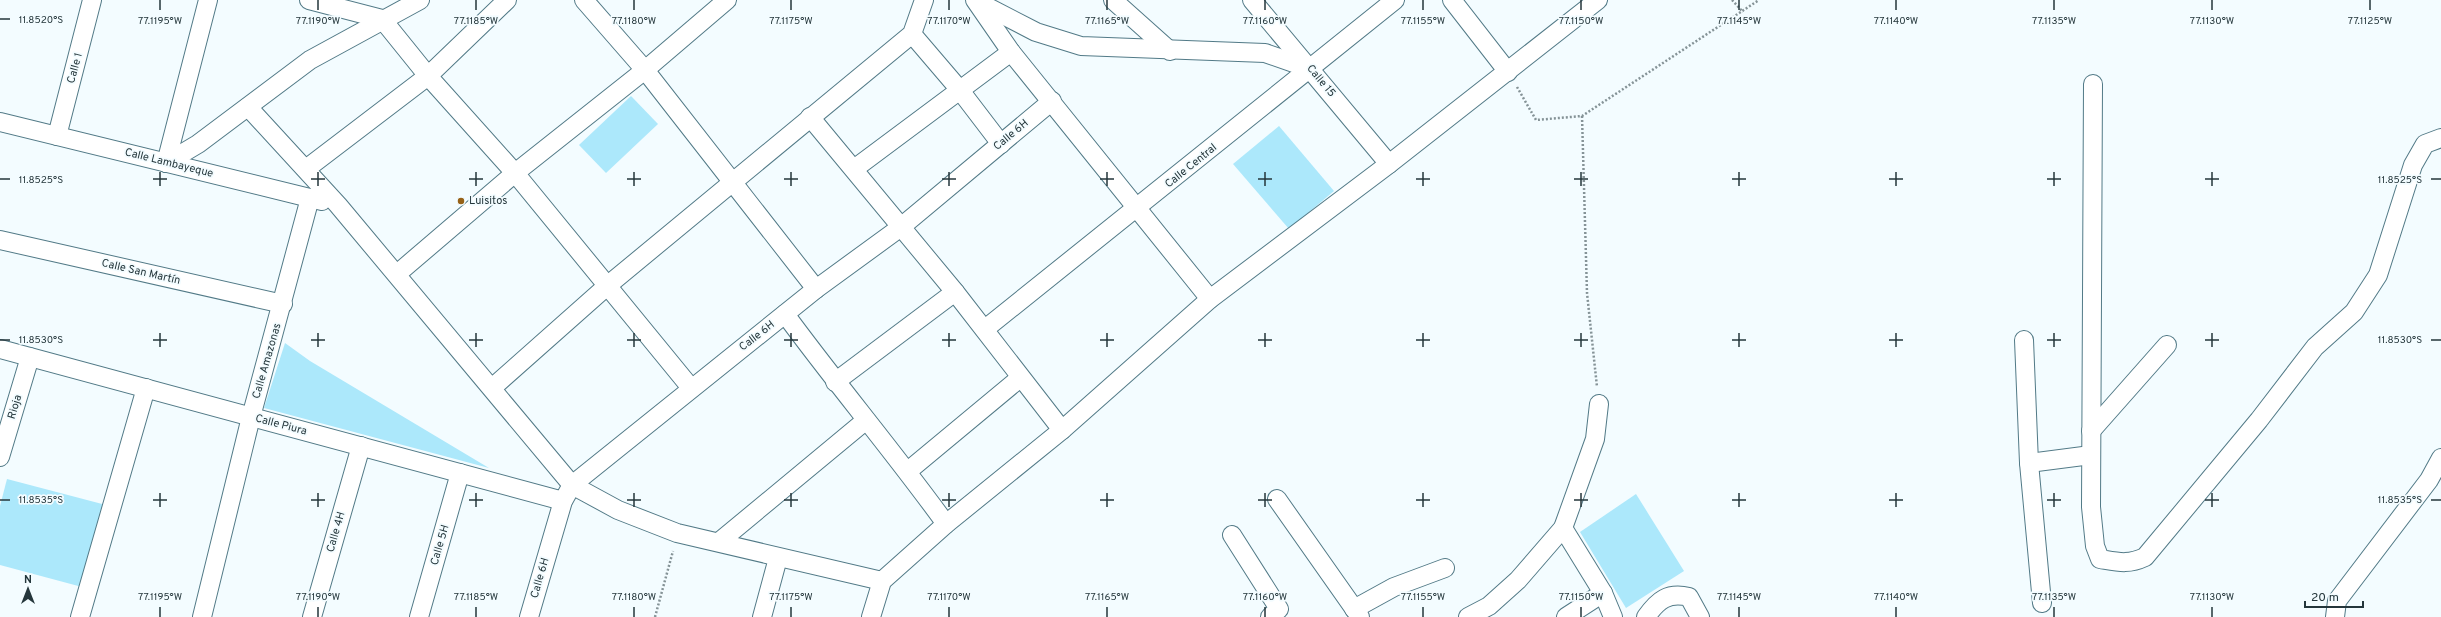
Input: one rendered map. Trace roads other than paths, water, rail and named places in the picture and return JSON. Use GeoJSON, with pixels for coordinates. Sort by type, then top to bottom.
{"type":"FeatureCollection","features":[{"type":"Feature","properties":{"kind":"street","name":"Calle 1"},"geometry":{"type":"LineString","coordinates":[[57,136],[92,0]]}},
{"type":"Feature","properties":{"kind":"street"},"geometry":{"type":"LineString","coordinates":[[166,163],[208,0]]}},
{"type":"Feature","properties":{"kind":"street"},"geometry":{"type":"LineString","coordinates":[[309,0],[382,19],[428,76],[515,173],[691,388]]}},
{"type":"Feature","properties":{"kind":"street"},"geometry":{"type":"LineString","coordinates":[[166,163],[198,144],[310,60],[382,19],[420,0]]}},
{"type":"Feature","properties":{"kind":"street"},"geometry":{"type":"LineString","coordinates":[[306,168],[428,76],[507,0]]}},
{"type":"Feature","properties":{"kind":"street"},"geometry":{"type":"LineString","coordinates":[[584,0],[645,70],[816,289]]}},
{"type":"Feature","properties":{"kind":"street"},"geometry":{"type":"LineString","coordinates":[[397,274],[515,173],[645,70],[727,0]]}},
{"type":"Feature","properties":{"kind":"street"},"geometry":{"type":"LineString","coordinates":[[492,388],[607,286],[912,34],[924,0]]}},
{"type":"Feature","properties":{"kind":"street"},"geometry":{"type":"LineString","coordinates":[[975,0],[1036,32],[1081,46],[1170,51],[1265,53],[1311,69]]}},
{"type":"Feature","properties":{"kind":"street"},"geometry":{"type":"LineString","coordinates":[[975,0],[1011,52],[1052,101],[1136,210],[1210,299]]}},
{"type":"Feature","properties":{"kind":"street"},"geometry":{"type":"LineString","coordinates":[[1112,0],[1170,51]]}},
{"type":"Feature","properties":{"kind":"street","name":"Calle 15"},"geometry":{"type":"LineString","coordinates":[[1252,0],[1389,164]]}},
{"type":"Feature","properties":{"kind":"street","name":"Calle Central"},"geometry":{"type":"LineString","coordinates":[[985,329],[1136,210],[1395,0]]}},
{"type":"Feature","properties":{"kind":"street"},"geometry":{"type":"LineString","coordinates":[[1452,0],[1508,72]]}},
{"type":"Feature","properties":{"kind":"street"},"geometry":{"type":"LineString","coordinates":[[871,617],[882,581],[946,524],[1062,430],[1210,299],[1389,164],[1598,0]]}},
{"type":"Feature","properties":{"kind":"street"},"geometry":{"type":"LineString","coordinates":[[912,34],[959,89],[1001,144]]}},
{"type":"Feature","properties":{"kind":"street"},"geometry":{"type":"LineString","coordinates":[[854,169],[959,89],[1011,52]]}},
{"type":"Feature","properties":{"kind":"street"},"geometry":{"type":"LineString","coordinates":[[2093,84],[2091,507],[2095,546],[2100,559],[2132,563],[2145,557],[2259,420],[2315,347],[2354,312],[2378,275],[2413,165],[2425,144],[2441,138]]}},
{"type":"Feature","properties":{"kind":"street","name":"Calle 6H"},"geometry":{"type":"LineString","coordinates":[[528,617],[563,501],[572,484],[816,289],[901,227],[1052,101]]}},
{"type":"Feature","properties":{"kind":"street"},"geometry":{"type":"LineString","coordinates":[[248,107],[306,168],[338,205],[572,484],[618,510],[677,533],[719,542],[778,558],[882,581]]}},
{"type":"Feature","properties":{"kind":"street"},"geometry":{"type":"LineString","coordinates":[[810,117],[985,329],[1020,378],[1062,430]]}},
{"type":"Feature","properties":{"kind":"street","name":"Calle Lambayeque"},"geometry":{"type":"LineString","coordinates":[[0,122],[338,205]]}},
{"type":"Feature","properties":{"kind":"street","name":"Calle Amazonas"},"geometry":{"type":"LineString","coordinates":[[202,617],[251,417],[283,304],[310,198]]}},
{"type":"Feature","properties":{"kind":"street","name":"Calle San Martín"},"geometry":{"type":"LineString","coordinates":[[0,240],[283,304]]}},
{"type":"Feature","properties":{"kind":"street"},"geometry":{"type":"LineString","coordinates":[[835,382],[955,292]]}},
{"type":"Feature","properties":{"kind":"street"},"geometry":{"type":"LineString","coordinates":[[785,314],[865,421],[908,471],[946,524]]}},
{"type":"Feature","properties":{"kind":"street"},"geometry":{"type":"LineString","coordinates":[[2024,340],[2029,463],[2042,603]]}},
{"type":"Feature","properties":{"kind":"street"},"geometry":{"type":"LineString","coordinates":[[2091,431],[2167,345]]}},
{"type":"Feature","properties":{"kind":"street","name":"Calle Piura"},"geometry":{"type":"LineString","coordinates":[[0,349],[563,501]]}},
{"type":"Feature","properties":{"kind":"street","name":"Rioja"},"geometry":{"type":"LineString","coordinates":[[0,457],[30,357]]}},
{"type":"Feature","properties":{"kind":"street"},"geometry":{"type":"LineString","coordinates":[[908,471],[1020,378]]}},
{"type":"Feature","properties":{"kind":"street"},"geometry":{"type":"LineString","coordinates":[[80,617],[146,388]]}},
{"type":"Feature","properties":{"kind":"street"},"geometry":{"type":"LineString","coordinates":[[1468,617],[1489,606],[1518,580],[1563,528],[1595,439],[1599,404]]}},
{"type":"Feature","properties":{"kind":"street"},"geometry":{"type":"LineString","coordinates":[[719,542],[865,421]]}},
{"type":"Feature","properties":{"kind":"street","name":"Calle 4H"},"geometry":{"type":"LineString","coordinates":[[312,617],[361,446]]}},
{"type":"Feature","properties":{"kind":"street"},"geometry":{"type":"LineString","coordinates":[[2029,463],[2091,455]]}},
{"type":"Feature","properties":{"kind":"street"},"geometry":{"type":"LineString","coordinates":[[2335,617],[2337,601],[2429,480],[2441,458]]}},
{"type":"Feature","properties":{"kind":"street","name":"Calle 5H"},"geometry":{"type":"LineString","coordinates":[[419,617],[460,473]]}},
{"type":"Feature","properties":{"kind":"street"},"geometry":{"type":"LineString","coordinates":[[1277,499],[1357,613],[1394,587],[1445,568]]}},
{"type":"Feature","properties":{"kind":"street"},"geometry":{"type":"LineString","coordinates":[[1563,528],[1603,593],[1613,617]]}},
{"type":"Feature","properties":{"kind":"street"},"geometry":{"type":"LineString","coordinates":[[1232,534],[1275,613]]}},
{"type":"Feature","properties":{"kind":"street"},"geometry":{"type":"LineString","coordinates":[[762,617],[778,558]]}},
{"type":"Feature","properties":{"kind":"street"},"geometry":{"type":"LineString","coordinates":[[1566,617],[1603,593]]}},
{"type":"Feature","properties":{"kind":"street"},"geometry":{"type":"LineString","coordinates":[[1646,617],[1665,597],[1677,594],[1689,597],[1700,617]]}},
{"type":"Feature","properties":{"kind":"place","name":"Luisitos"},"geometry":{"type":"Point","coordinates":[461,201]}}]}
